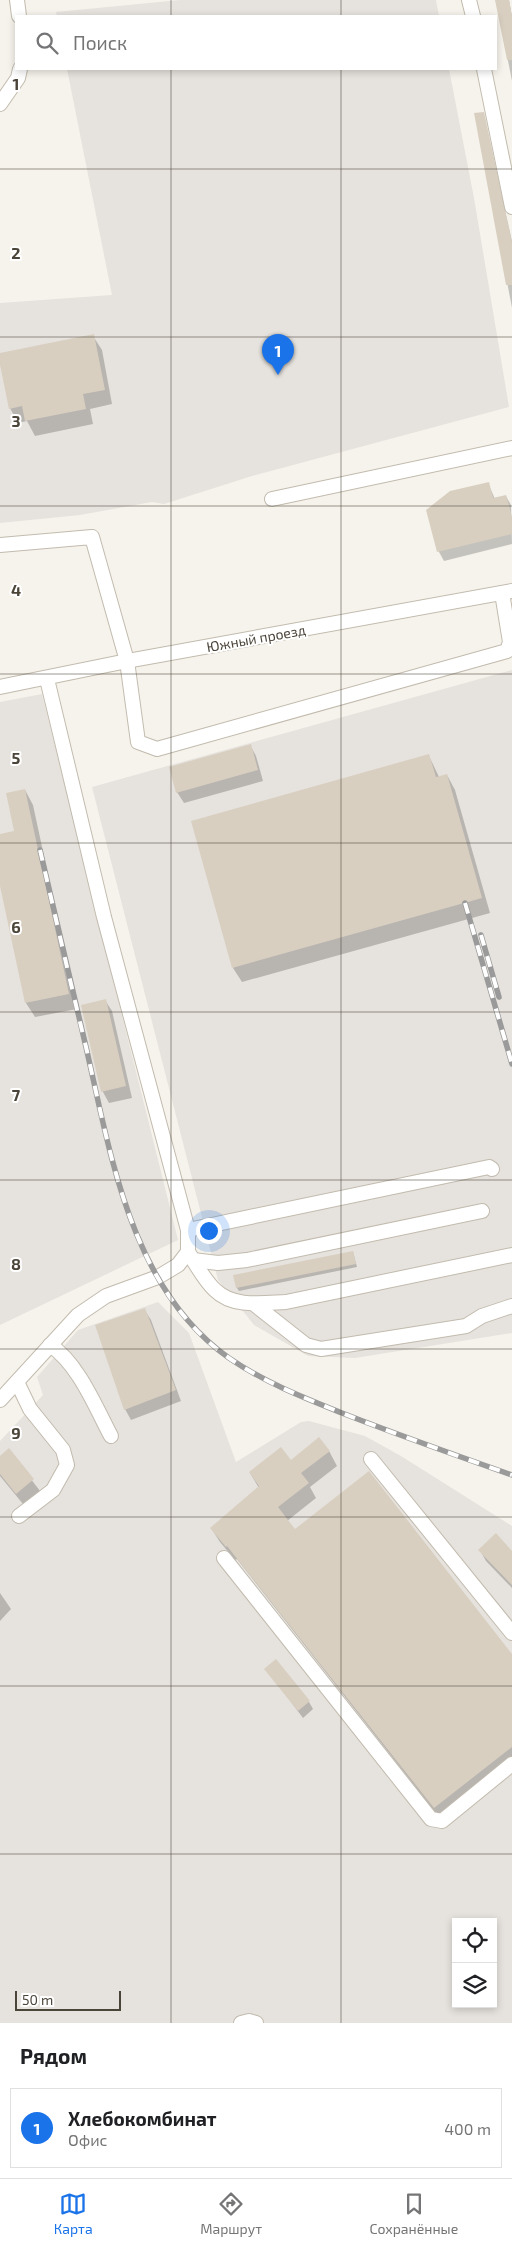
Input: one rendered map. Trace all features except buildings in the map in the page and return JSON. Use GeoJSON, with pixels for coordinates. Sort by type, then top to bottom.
{"type":"FeatureCollection","features":[{"type":"Feature","properties":{"kind":"street"},"geometry":{"type":"LineString","coordinates":[[17,0],[19,15]]}},
{"type":"Feature","properties":{"kind":"street"},"geometry":{"type":"LineString","coordinates":[[469,0],[472,15]]}},
{"type":"Feature","properties":{"kind":"street"},"geometry":{"type":"LineString","coordinates":[[0,104],[18,78],[20,70]]}},
{"type":"Feature","properties":{"kind":"street"},"geometry":{"type":"LineString","coordinates":[[484,70],[512,207]]}},
{"type":"Feature","properties":{"kind":"street"},"geometry":{"type":"LineString","coordinates":[[272,499],[512,448]]}},
{"type":"Feature","properties":{"kind":"street"},"geometry":{"type":"LineString","coordinates":[[0,545],[92,538],[127,661],[138,742],[157,749],[507,651],[510,642],[507,592]]}},
{"type":"Feature","properties":{"kind":"street","name":"Южный проезд"},"geometry":{"type":"LineString","coordinates":[[0,687],[47,679],[127,661],[507,592]]}},
{"type":"Feature","properties":{"kind":"street"},"geometry":{"type":"LineString","coordinates":[[47,679],[109,936],[188,1230],[190,1256],[215,1290],[231,1300],[254,1304],[286,1302],[512,1255]]}},
{"type":"Feature","properties":{"kind":"street"},"geometry":{"type":"LineString","coordinates":[[188,1230],[488,1167],[492,1169]]}},
{"type":"Feature","properties":{"kind":"street"},"geometry":{"type":"LineString","coordinates":[[0,1400],[78,1315],[106,1296],[158,1278],[190,1256],[218,1262],[247,1260],[482,1211]]}},
{"type":"Feature","properties":{"kind":"street"},"geometry":{"type":"LineString","coordinates":[[254,1304],[306,1345],[322,1349],[466,1326],[482,1316],[512,1306]]}},
{"type":"Feature","properties":{"kind":"street"},"geometry":{"type":"LineString","coordinates":[[50,1345],[60,1351],[84,1386],[111,1436]]}},
{"type":"Feature","properties":{"kind":"street"},"geometry":{"type":"LineString","coordinates":[[17,1382],[30,1409],[62,1450],[67,1465],[52,1490],[19,1516]]}},
{"type":"Feature","properties":{"kind":"street"},"geometry":{"type":"LineString","coordinates":[[372,1459],[512,1633]]}},
{"type":"Feature","properties":{"kind":"street"},"geometry":{"type":"LineString","coordinates":[[224,1558],[431,1819],[442,1821],[512,1764]]}},
{"type":"Feature","properties":{"kind":"street"},"geometry":{"type":"LineString","coordinates":[[240,2023],[249,2020],[256,2023]]}},
{"type":"Feature","properties":{"kind":"shaded area"},"geometry":{"type":"Polygon","coordinates":[[[180,0],[436,0],[439,15],[57,15],[56,12],[180,0]]]}},
{"type":"Feature","properties":{"kind":"shaded area"},"geometry":{"type":"Polygon","coordinates":[[[67,70],[449,70],[474,198],[509,407],[252,476],[164,504],[152,502],[80,515],[0,523],[0,303],[112,295],[67,70]]]}},
{"type":"Feature","properties":{"kind":"shaded area"},"geometry":{"type":"Polygon","coordinates":[[[512,670],[512,1333],[355,1358],[308,1356],[254,1325],[218,1280],[92,787],[512,670]]]}},
{"type":"Feature","properties":{"kind":"shaded area"},"geometry":{"type":"Polygon","coordinates":[[[42,694],[178,1240],[0,1325],[0,702],[42,694]]]}},
{"type":"Feature","properties":{"kind":"shaded area"},"geometry":{"type":"Polygon","coordinates":[[[158,1302],[189,1333],[236,1462],[301,1422],[309,1421],[365,1436],[401,1456],[512,1526],[512,2023],[0,2023],[0,1441],[43,1395],[37,1377],[78,1330],[158,1302]]]}},
{"type":"Feature","properties":{"kind":"railway"},"geometry":{"type":"LineString","coordinates":[[40,850],[116,1175],[130,1218],[147,1258],[169,1296],[196,1329],[229,1358],[270,1382],[363,1421],[512,1475]]}},
{"type":"Feature","properties":{"kind":"railway"},"geometry":{"type":"LineString","coordinates":[[465,903],[512,1064]]}},
{"type":"Feature","properties":{"kind":"railway"},"geometry":{"type":"LineString","coordinates":[[481,935],[499,997]]}},
{"type":"Feature","properties":{"kind":"place","name":"Хлебокомбинат"},"geometry":{"type":"Point","coordinates":[278,375]}}]}
